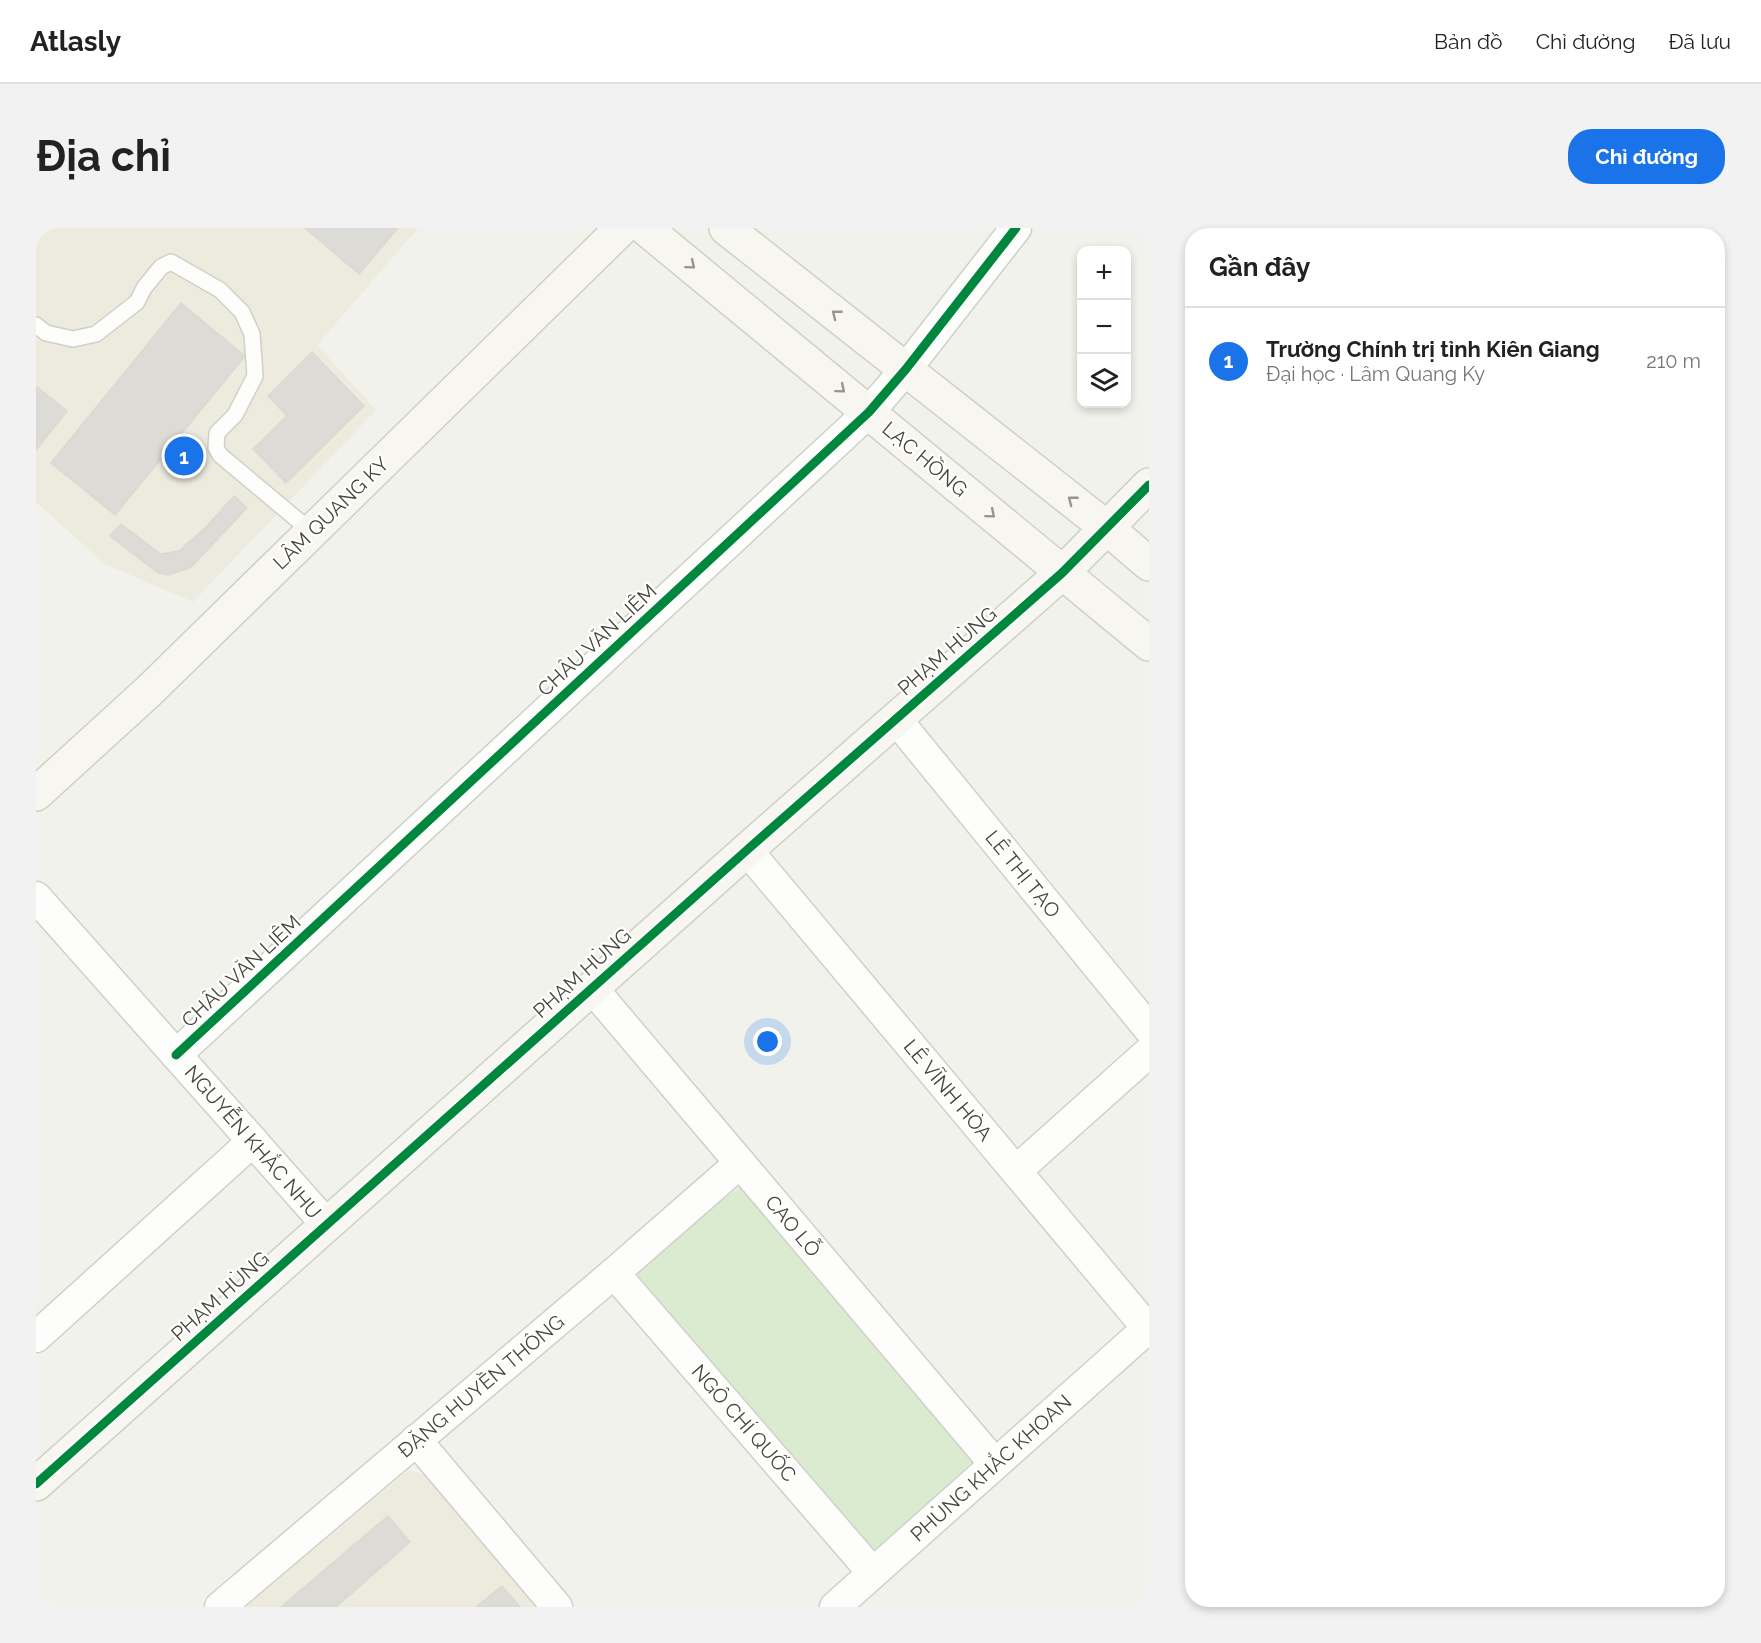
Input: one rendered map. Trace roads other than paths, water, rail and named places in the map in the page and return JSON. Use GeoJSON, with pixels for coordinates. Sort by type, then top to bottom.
{"type":"FeatureCollection","features":[{"type":"Feature","properties":{"kind":"street","name":"LÂM QUANG KY"},"geometry":{"type":"LineString","coordinates":[[36,794],[149,691],[622,228]]}},
{"type":"Feature","properties":{"kind":"street","name":"LẠC HỒNG"},"geometry":{"type":"LineString","coordinates":[[645,228],[1149,644]]}},
{"type":"Feature","properties":{"kind":"street"},"geometry":{"type":"LineString","coordinates":[[726,228],[1107,528],[1149,564]]}},
{"type":"Feature","properties":{"kind":"street","name":"CHÂU VĂN LIÊM"},"geometry":{"type":"LineString","coordinates":[[176,1055],[869,412],[906,369],[1016,228]]}},
{"type":"Feature","properties":{"kind":"street","name":"PHẠM HÙNG"},"geometry":{"type":"LineString","coordinates":[[36,1484],[747,850],[1062,573],[1149,485]]}},
{"type":"Feature","properties":{"kind":"street","name":"LÊ THỊ TẠO"},"geometry":{"type":"LineString","coordinates":[[896,719],[1149,1029]]}},
{"type":"Feature","properties":{"kind":"street","name":"LÊ VĨNH HÒA"},"geometry":{"type":"LineString","coordinates":[[747,850],[1148,1329]]}},
{"type":"Feature","properties":{"kind":"street","name":"NGUYỄN KHẮC NHU"},"geometry":{"type":"LineString","coordinates":[[36,897],[327,1225]]}},
{"type":"Feature","properties":{"kind":"street","name":"CAO LỖ"},"geometry":{"type":"LineString","coordinates":[[592,988],[995,1464]]}},
{"type":"Feature","properties":{"kind":"street"},"geometry":{"type":"LineString","coordinates":[[1016,1171],[1149,1052]]}},
{"type":"Feature","properties":{"kind":"street"},"geometry":{"type":"LineString","coordinates":[[36,1337],[253,1141]]}},
{"type":"Feature","properties":{"kind":"street","name":"ĐẶNG HUYỀN THÔNG"},"geometry":{"type":"LineString","coordinates":[[220,1607],[614,1274],[740,1163]]}},
{"type":"Feature","properties":{"kind":"street","name":"NGÔ CHÍ QUỐC"},"geometry":{"type":"LineString","coordinates":[[614,1274],[873,1574]]}},
{"type":"Feature","properties":{"kind":"street","name":"PHÙNG KHẮC KHOAN"},"geometry":{"type":"LineString","coordinates":[[835,1607],[1148,1329]]}},
{"type":"Feature","properties":{"kind":"street"},"geometry":{"type":"LineString","coordinates":[[416,1440],[557,1607]]}},
{"type":"Feature","properties":{"kind":"lane"},"geometry":{"type":"LineString","coordinates":[[36,325],[46,333],[73,339],[96,334],[137,302],[144,288],[160,267],[171,262],[220,290],[242,312],[252,334],[255,375],[235,415],[217,432],[216,448],[220,455],[312,532]]}},
{"type":"Feature","properties":{"kind":"place","name":"Trường Chính trị tỉnh Kiên Giang"},"geometry":{"type":"Point","coordinates":[184,456]}}]}
